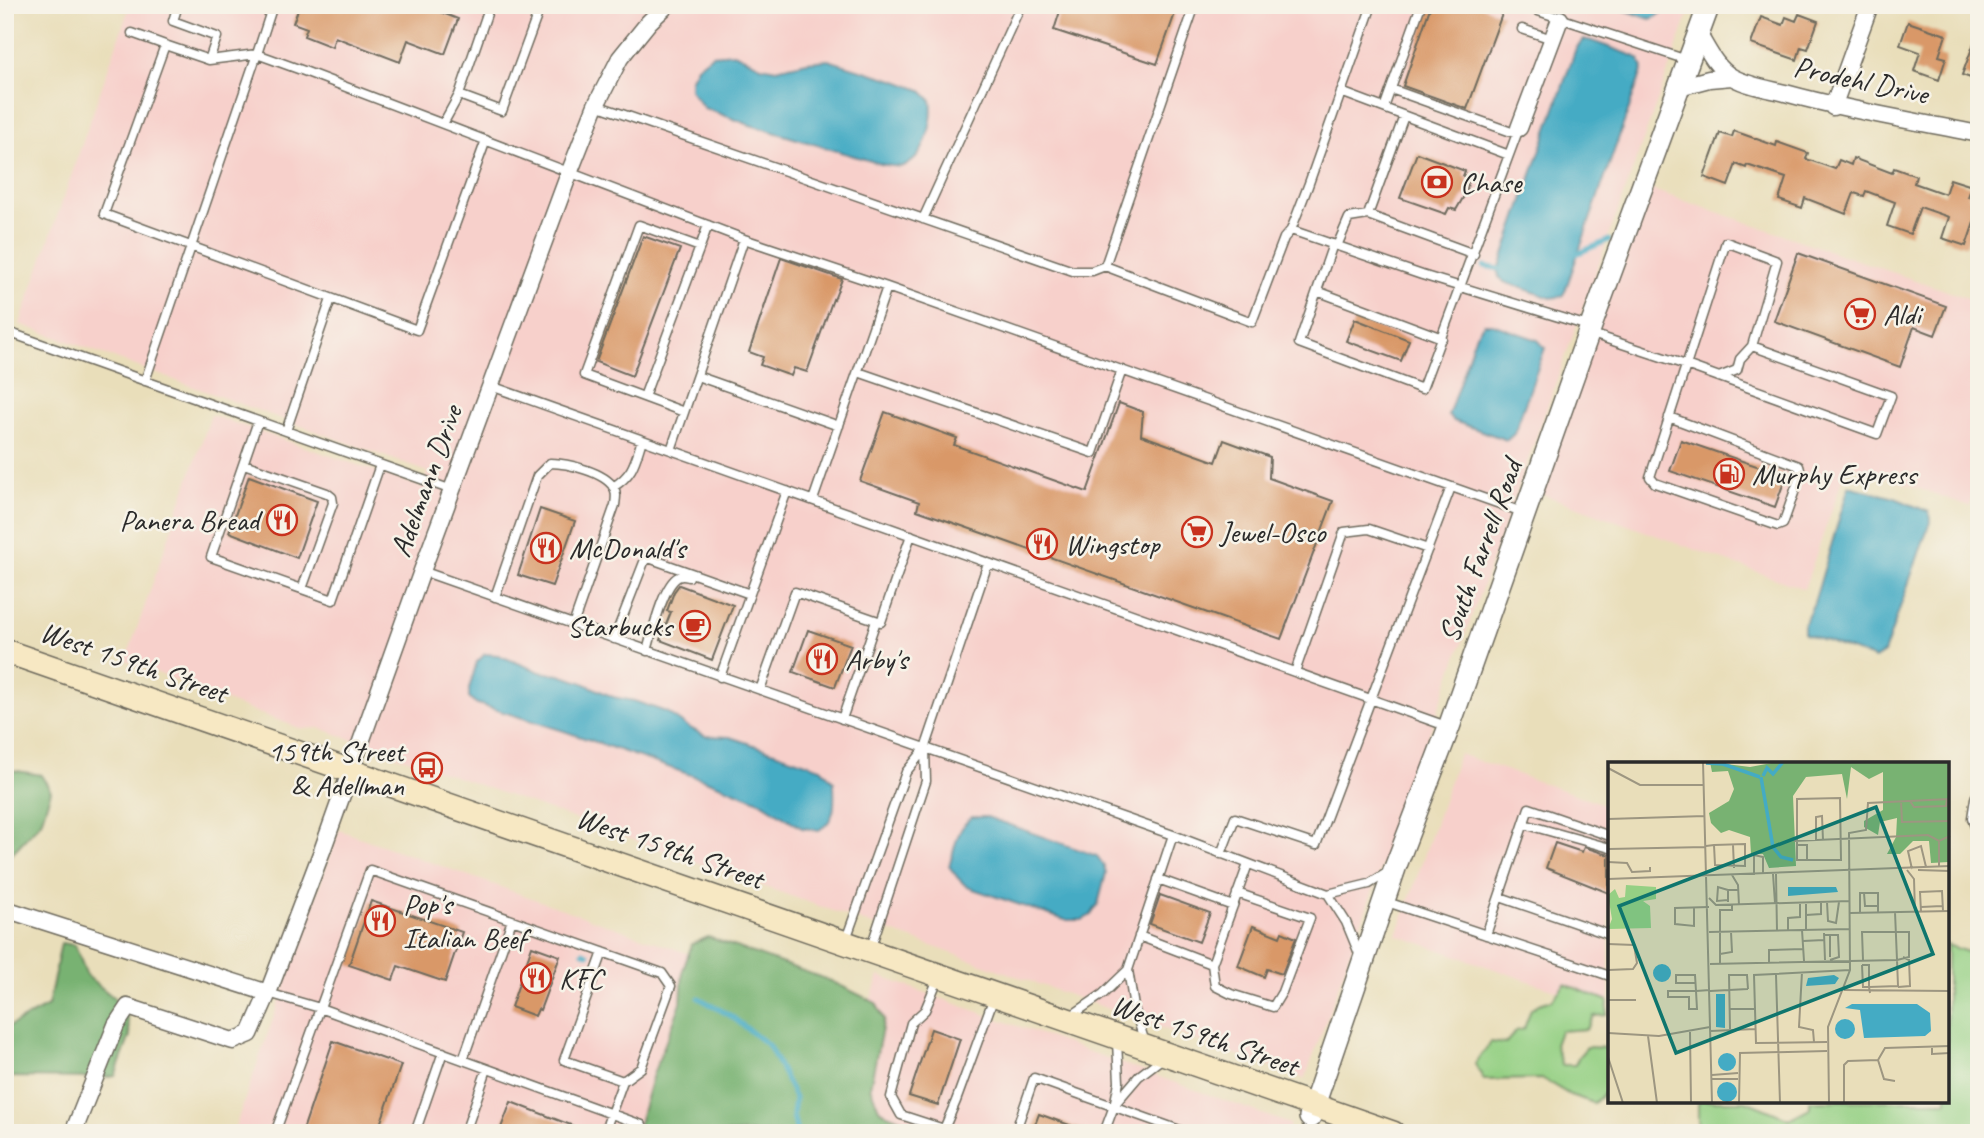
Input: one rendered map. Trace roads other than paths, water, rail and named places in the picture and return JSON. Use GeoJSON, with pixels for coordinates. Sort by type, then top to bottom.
{"type":"FeatureCollection","features":[{"type":"Feature","properties":{"kind":"main road","name":"West 159th Street"},"geometry":{"type":"LineString","coordinates":[[5,651],[1156,1052],[1309,1118],[1394,1133]]}},
{"type":"Feature","properties":{"kind":"street","name":"Adelmann Drive"},"geometry":{"type":"LineString","coordinates":[[73,1133],[116,1025],[128,1007],[233,1041],[250,1034],[322,851],[452,490],[596,105],[620,58],[649,22],[667,5]]}},
{"type":"Feature","properties":{"kind":"street","name":"South Farrell Road"},"geometry":{"type":"LineString","coordinates":[[1309,1118],[1395,868],[1449,727],[1709,5]]}},
{"type":"Feature","properties":{"kind":"street"},"geometry":{"type":"LineString","coordinates":[[1833,107],[1870,5]]}},
{"type":"Feature","properties":{"kind":"street"},"geometry":{"type":"LineString","coordinates":[[1518,131],[1559,19]]}},
{"type":"Feature","properties":{"kind":"street"},"geometry":{"type":"LineString","coordinates":[[1699,35],[1717,64],[1732,77]]}},
{"type":"Feature","properties":{"kind":"street","name":"Prodehl Drive"},"geometry":{"type":"LineString","coordinates":[[1679,87],[1709,79],[1732,77],[1833,107],[1979,134]]}},
{"type":"Feature","properties":{"kind":"street"},"geometry":{"type":"LineString","coordinates":[[1979,799],[1976,818],[1979,827]]}},
{"type":"Feature","properties":{"kind":"street"},"geometry":{"type":"LineString","coordinates":[[5,909],[268,993]]}},
{"type":"Feature","properties":{"kind":"lane"},"geometry":{"type":"LineString","coordinates":[[178,5],[173,21],[217,37],[209,60]]}},
{"type":"Feature","properties":{"kind":"lane"},"geometry":{"type":"LineString","coordinates":[[145,380],[273,5]]}},
{"type":"Feature","properties":{"kind":"lane"},"geometry":{"type":"LineString","coordinates":[[443,124],[458,95],[490,5]]}},
{"type":"Feature","properties":{"kind":"lane"},"geometry":{"type":"LineString","coordinates":[[458,95],[502,111],[541,5]]}},
{"type":"Feature","properties":{"kind":"lane"},"geometry":{"type":"LineString","coordinates":[[923,219],[1021,5]]}},
{"type":"Feature","properties":{"kind":"lane"},"geometry":{"type":"LineString","coordinates":[[1105,266],[1195,5]]}},
{"type":"Feature","properties":{"kind":"lane"},"geometry":{"type":"LineString","coordinates":[[596,105],[1073,271],[1092,271],[1105,266],[1252,322],[1284,239],[1291,230],[1372,5]]}},
{"type":"Feature","properties":{"kind":"lane"},"geometry":{"type":"LineString","coordinates":[[1384,108],[1422,5]]}},
{"type":"Feature","properties":{"kind":"lane"},"geometry":{"type":"LineString","coordinates":[[1520,5],[1690,61]]}},
{"type":"Feature","properties":{"kind":"lane"},"geometry":{"type":"LineString","coordinates":[[1522,29],[1552,39]]}},
{"type":"Feature","properties":{"kind":"lane"},"geometry":{"type":"LineString","coordinates":[[132,33],[209,60],[257,54],[744,239],[1525,513]]}},
{"type":"Feature","properties":{"kind":"lane"},"geometry":{"type":"LineString","coordinates":[[165,45],[104,214],[417,330],[486,139]]}},
{"type":"Feature","properties":{"kind":"lane"},"geometry":{"type":"LineString","coordinates":[[1391,89],[1518,131],[1510,155],[1474,254],[1462,287],[1422,389],[1299,343],[1335,245],[1349,218],[1368,215],[1474,254]]}},
{"type":"Feature","properties":{"kind":"lane"},"geometry":{"type":"LineString","coordinates":[[1341,92],[1510,155]]}},
{"type":"Feature","properties":{"kind":"lane"},"geometry":{"type":"LineString","coordinates":[[1368,215],[1404,116]]}},
{"type":"Feature","properties":{"kind":"lane"},"geometry":{"type":"LineString","coordinates":[[684,412],[584,375],[639,225],[700,247]]}},
{"type":"Feature","properties":{"kind":"lane"},"geometry":{"type":"LineString","coordinates":[[644,397],[708,225]]}},
{"type":"Feature","properties":{"kind":"lane"},"geometry":{"type":"LineString","coordinates":[[1291,230],[1590,330],[1877,434],[1891,396],[1752,346]]}},
{"type":"Feature","properties":{"kind":"lane"},"geometry":{"type":"LineString","coordinates":[[671,450],[744,239]]}},
{"type":"Feature","properties":{"kind":"lane"},"geometry":{"type":"LineString","coordinates":[[1669,418],[1799,466],[1801,473],[1783,524],[1778,526],[1655,484],[1650,477],[1686,365],[1726,242],[1777,261],[1752,346],[1740,359],[1737,370],[1719,377]]}},
{"type":"Feature","properties":{"kind":"lane"},"geometry":{"type":"LineString","coordinates":[[813,500],[887,287]]}},
{"type":"Feature","properties":{"kind":"lane"},"geometry":{"type":"LineString","coordinates":[[1317,291],[1442,338]]}},
{"type":"Feature","properties":{"kind":"lane"},"geometry":{"type":"LineString","coordinates":[[286,431],[331,299]]}},
{"type":"Feature","properties":{"kind":"lane"},"geometry":{"type":"LineString","coordinates":[[5,350],[8,332],[452,490]]}},
{"type":"Feature","properties":{"kind":"lane"},"geometry":{"type":"LineString","coordinates":[[858,372],[1093,453],[1122,370]]}},
{"type":"Feature","properties":{"kind":"lane"},"geometry":{"type":"LineString","coordinates":[[697,376],[839,426]]}},
{"type":"Feature","properties":{"kind":"lane"},"geometry":{"type":"LineString","coordinates":[[491,386],[1449,727]]}},
{"type":"Feature","properties":{"kind":"lane"},"geometry":{"type":"LineString","coordinates":[[258,421],[211,556],[302,589],[333,600],[380,465]]}},
{"type":"Feature","properties":{"kind":"lane"},"geometry":{"type":"LineString","coordinates":[[613,486],[625,480],[631,471],[642,440]]}},
{"type":"Feature","properties":{"kind":"lane"},"geometry":{"type":"LineString","coordinates":[[495,597],[537,476],[550,463],[570,464],[607,479],[616,494],[615,505],[573,625]]}},
{"type":"Feature","properties":{"kind":"lane"},"geometry":{"type":"LineString","coordinates":[[244,464],[332,497],[333,503],[302,589]]}},
{"type":"Feature","properties":{"kind":"lane"},"geometry":{"type":"LineString","coordinates":[[1221,854],[1235,818],[1316,845],[1451,487]]}},
{"type":"Feature","properties":{"kind":"lane"},"geometry":{"type":"LineString","coordinates":[[720,677],[788,491]]}},
{"type":"Feature","properties":{"kind":"lane"},"geometry":{"type":"LineString","coordinates":[[1295,672],[1344,532],[1369,529],[1428,548]]}},
{"type":"Feature","properties":{"kind":"lane"},"geometry":{"type":"LineString","coordinates":[[760,690],[795,592],[881,622],[911,535]]}},
{"type":"Feature","properties":{"kind":"lane"},"geometry":{"type":"LineString","coordinates":[[614,639],[646,557],[750,594]]}},
{"type":"Feature","properties":{"kind":"lane"},"geometry":{"type":"LineString","coordinates":[[870,951],[926,781],[925,749],[988,563]]}},
{"type":"Feature","properties":{"kind":"lane"},"geometry":{"type":"LineString","coordinates":[[422,572],[1173,835],[1328,894],[1368,884],[1395,868]]}},
{"type":"Feature","properties":{"kind":"lane"},"geometry":{"type":"LineString","coordinates":[[647,651],[666,591],[675,579],[681,576],[702,578]]}},
{"type":"Feature","properties":{"kind":"lane"},"geometry":{"type":"LineString","coordinates":[[842,719],[876,621]]}},
{"type":"Feature","properties":{"kind":"lane"},"geometry":{"type":"LineString","coordinates":[[845,943],[906,772],[925,749]]}},
{"type":"Feature","properties":{"kind":"lane"},"geometry":{"type":"LineString","coordinates":[[1486,935],[1529,808],[1608,836]]}},
{"type":"Feature","properties":{"kind":"lane"},"geometry":{"type":"LineString","coordinates":[[1524,824],[1608,848]]}},
{"type":"Feature","properties":{"kind":"lane"},"geometry":{"type":"LineString","coordinates":[[1114,1106],[1156,1052],[1134,1007],[1128,970],[1173,835]]}},
{"type":"Feature","properties":{"kind":"lane"},"geometry":{"type":"LineString","coordinates":[[1237,892],[1310,918],[1282,992],[1272,1007],[1215,986],[1212,964],[1237,892],[1248,864]]}},
{"type":"Feature","properties":{"kind":"lane"},"geometry":{"type":"LineString","coordinates":[[275,1133],[370,870],[662,973],[671,986],[641,1068],[623,1081],[604,1133]]}},
{"type":"Feature","properties":{"kind":"lane"},"geometry":{"type":"LineString","coordinates":[[1158,878],[1233,906]]}},
{"type":"Feature","properties":{"kind":"lane"},"geometry":{"type":"LineString","coordinates":[[1328,894],[1346,922],[1362,961]]}},
{"type":"Feature","properties":{"kind":"lane"},"geometry":{"type":"LineString","coordinates":[[1500,897],[1608,935]]}},
{"type":"Feature","properties":{"kind":"lane"},"geometry":{"type":"LineString","coordinates":[[1384,901],[1608,976]]}},
{"type":"Feature","properties":{"kind":"lane"},"geometry":{"type":"LineString","coordinates":[[463,1060],[512,920]]}},
{"type":"Feature","properties":{"kind":"lane"},"geometry":{"type":"LineString","coordinates":[[1139,936],[1212,964]]}},
{"type":"Feature","properties":{"kind":"lane"},"geometry":{"type":"LineString","coordinates":[[603,952],[564,1060],[623,1081]]}},
{"type":"Feature","properties":{"kind":"lane"},"geometry":{"type":"LineString","coordinates":[[1065,1020],[1103,994],[1128,970]]}},
{"type":"Feature","properties":{"kind":"lane"},"geometry":{"type":"LineString","coordinates":[[939,976],[925,1010],[911,1023],[891,1097],[901,1115],[944,1129],[994,996]]}},
{"type":"Feature","properties":{"kind":"lane"},"geometry":{"type":"LineString","coordinates":[[268,993],[320,1008],[642,1125]]}},
{"type":"Feature","properties":{"kind":"lane"},"geometry":{"type":"LineString","coordinates":[[1104,1133],[1119,1082],[1116,1038]]}},
{"type":"Feature","properties":{"kind":"lane"},"geometry":{"type":"LineString","coordinates":[[415,1133],[443,1052]]}},
{"type":"Feature","properties":{"kind":"lane"},"geometry":{"type":"LineString","coordinates":[[465,1133],[487,1069]]}},
{"type":"Feature","properties":{"kind":"lane"},"geometry":{"type":"LineString","coordinates":[[1015,1133],[1034,1078],[1188,1133]]}},
{"type":"Feature","properties":{"kind":"water"},"geometry":{"type":"Polygon","coordinates":[[[1611,5],[1665,5],[1659,15],[1650,19],[1611,5]]]}},
{"type":"Feature","properties":{"kind":"water"},"geometry":{"type":"Polygon","coordinates":[[[1584,40],[1634,56],[1639,59],[1643,68],[1565,291],[1562,296],[1551,298],[1504,282],[1498,272],[1576,48],[1584,40]]]}},
{"type":"Feature","properties":{"kind":"water"},"geometry":{"type":"Polygon","coordinates":[[[734,53],[761,66],[776,69],[828,60],[921,90],[931,100],[932,108],[930,128],[923,147],[911,162],[903,166],[892,166],[750,125],[704,108],[690,90],[690,80],[697,67],[712,55],[734,53]]]}},
{"type":"Feature","properties":{"kind":"water"},"geometry":{"type":"Polygon","coordinates":[[[1484,324],[1492,324],[1538,340],[1545,348],[1514,434],[1507,440],[1454,421],[1448,416],[1476,334],[1484,324]]]}},
{"type":"Feature","properties":{"kind":"water"},"geometry":{"type":"Polygon","coordinates":[[[1849,486],[1895,498],[1929,512],[1931,519],[1884,653],[1875,659],[1804,633],[1804,623],[1814,603],[1849,486]]]}},
{"type":"Feature","properties":{"kind":"water"},"geometry":{"type":"Polygon","coordinates":[[[485,654],[498,655],[540,672],[581,682],[613,697],[666,712],[705,736],[730,737],[821,768],[834,782],[832,815],[819,830],[802,828],[760,801],[714,783],[475,703],[469,697],[469,689],[477,662],[485,654]]]}},
{"type":"Feature","properties":{"kind":"water"},"geometry":{"type":"Polygon","coordinates":[[[972,817],[987,817],[1097,856],[1106,873],[1098,904],[1091,915],[1082,920],[1065,920],[967,887],[949,866],[959,833],[972,817]]]}},
{"type":"Feature","properties":{"kind":"waterway"},"geometry":{"type":"LineString","coordinates":[[1574,255],[1609,240]]}},
{"type":"Feature","properties":{"kind":"waterway"},"geometry":{"type":"LineString","coordinates":[[1484,266],[1505,270]]}},
{"type":"Feature","properties":{"kind":"waterway"},"geometry":{"type":"LineString","coordinates":[[583,952],[588,954]]}},
{"type":"Feature","properties":{"kind":"waterway"},"geometry":{"type":"LineString","coordinates":[[699,998],[731,1016],[769,1046],[795,1098],[793,1115],[797,1133]]}},
{"type":"Feature","properties":{"kind":"place","name":"Chase"},"geometry":{"type":"Point","coordinates":[1437,182]}},
{"type":"Feature","properties":{"kind":"place","name":"Aldi"},"geometry":{"type":"Point","coordinates":[1860,314]}},
{"type":"Feature","properties":{"kind":"place","name":"Murphy Express"},"geometry":{"type":"Point","coordinates":[1729,474]}},
{"type":"Feature","properties":{"kind":"place","name":"Panera Bread"},"geometry":{"type":"Point","coordinates":[282,520]}},
{"type":"Feature","properties":{"kind":"place","name":"Jewel-Osco"},"geometry":{"type":"Point","coordinates":[1197,532]}},
{"type":"Feature","properties":{"kind":"place","name":"Wingstop"},"geometry":{"type":"Point","coordinates":[1042,544]}},
{"type":"Feature","properties":{"kind":"place","name":"McDonald's"},"geometry":{"type":"Point","coordinates":[546,548]}},
{"type":"Feature","properties":{"kind":"place","name":"Starbucks"},"geometry":{"type":"Point","coordinates":[695,626]}},
{"type":"Feature","properties":{"kind":"place","name":"Arby's"},"geometry":{"type":"Point","coordinates":[822,659]}},
{"type":"Feature","properties":{"kind":"place","name":"159th Street & Adellman"},"geometry":{"type":"Point","coordinates":[427,768]}},
{"type":"Feature","properties":{"kind":"place","name":"Pop's Italian Beef"},"geometry":{"type":"Point","coordinates":[380,921]}},
{"type":"Feature","properties":{"kind":"place","name":"KFC"},"geometry":{"type":"Point","coordinates":[536,978]}}]}
